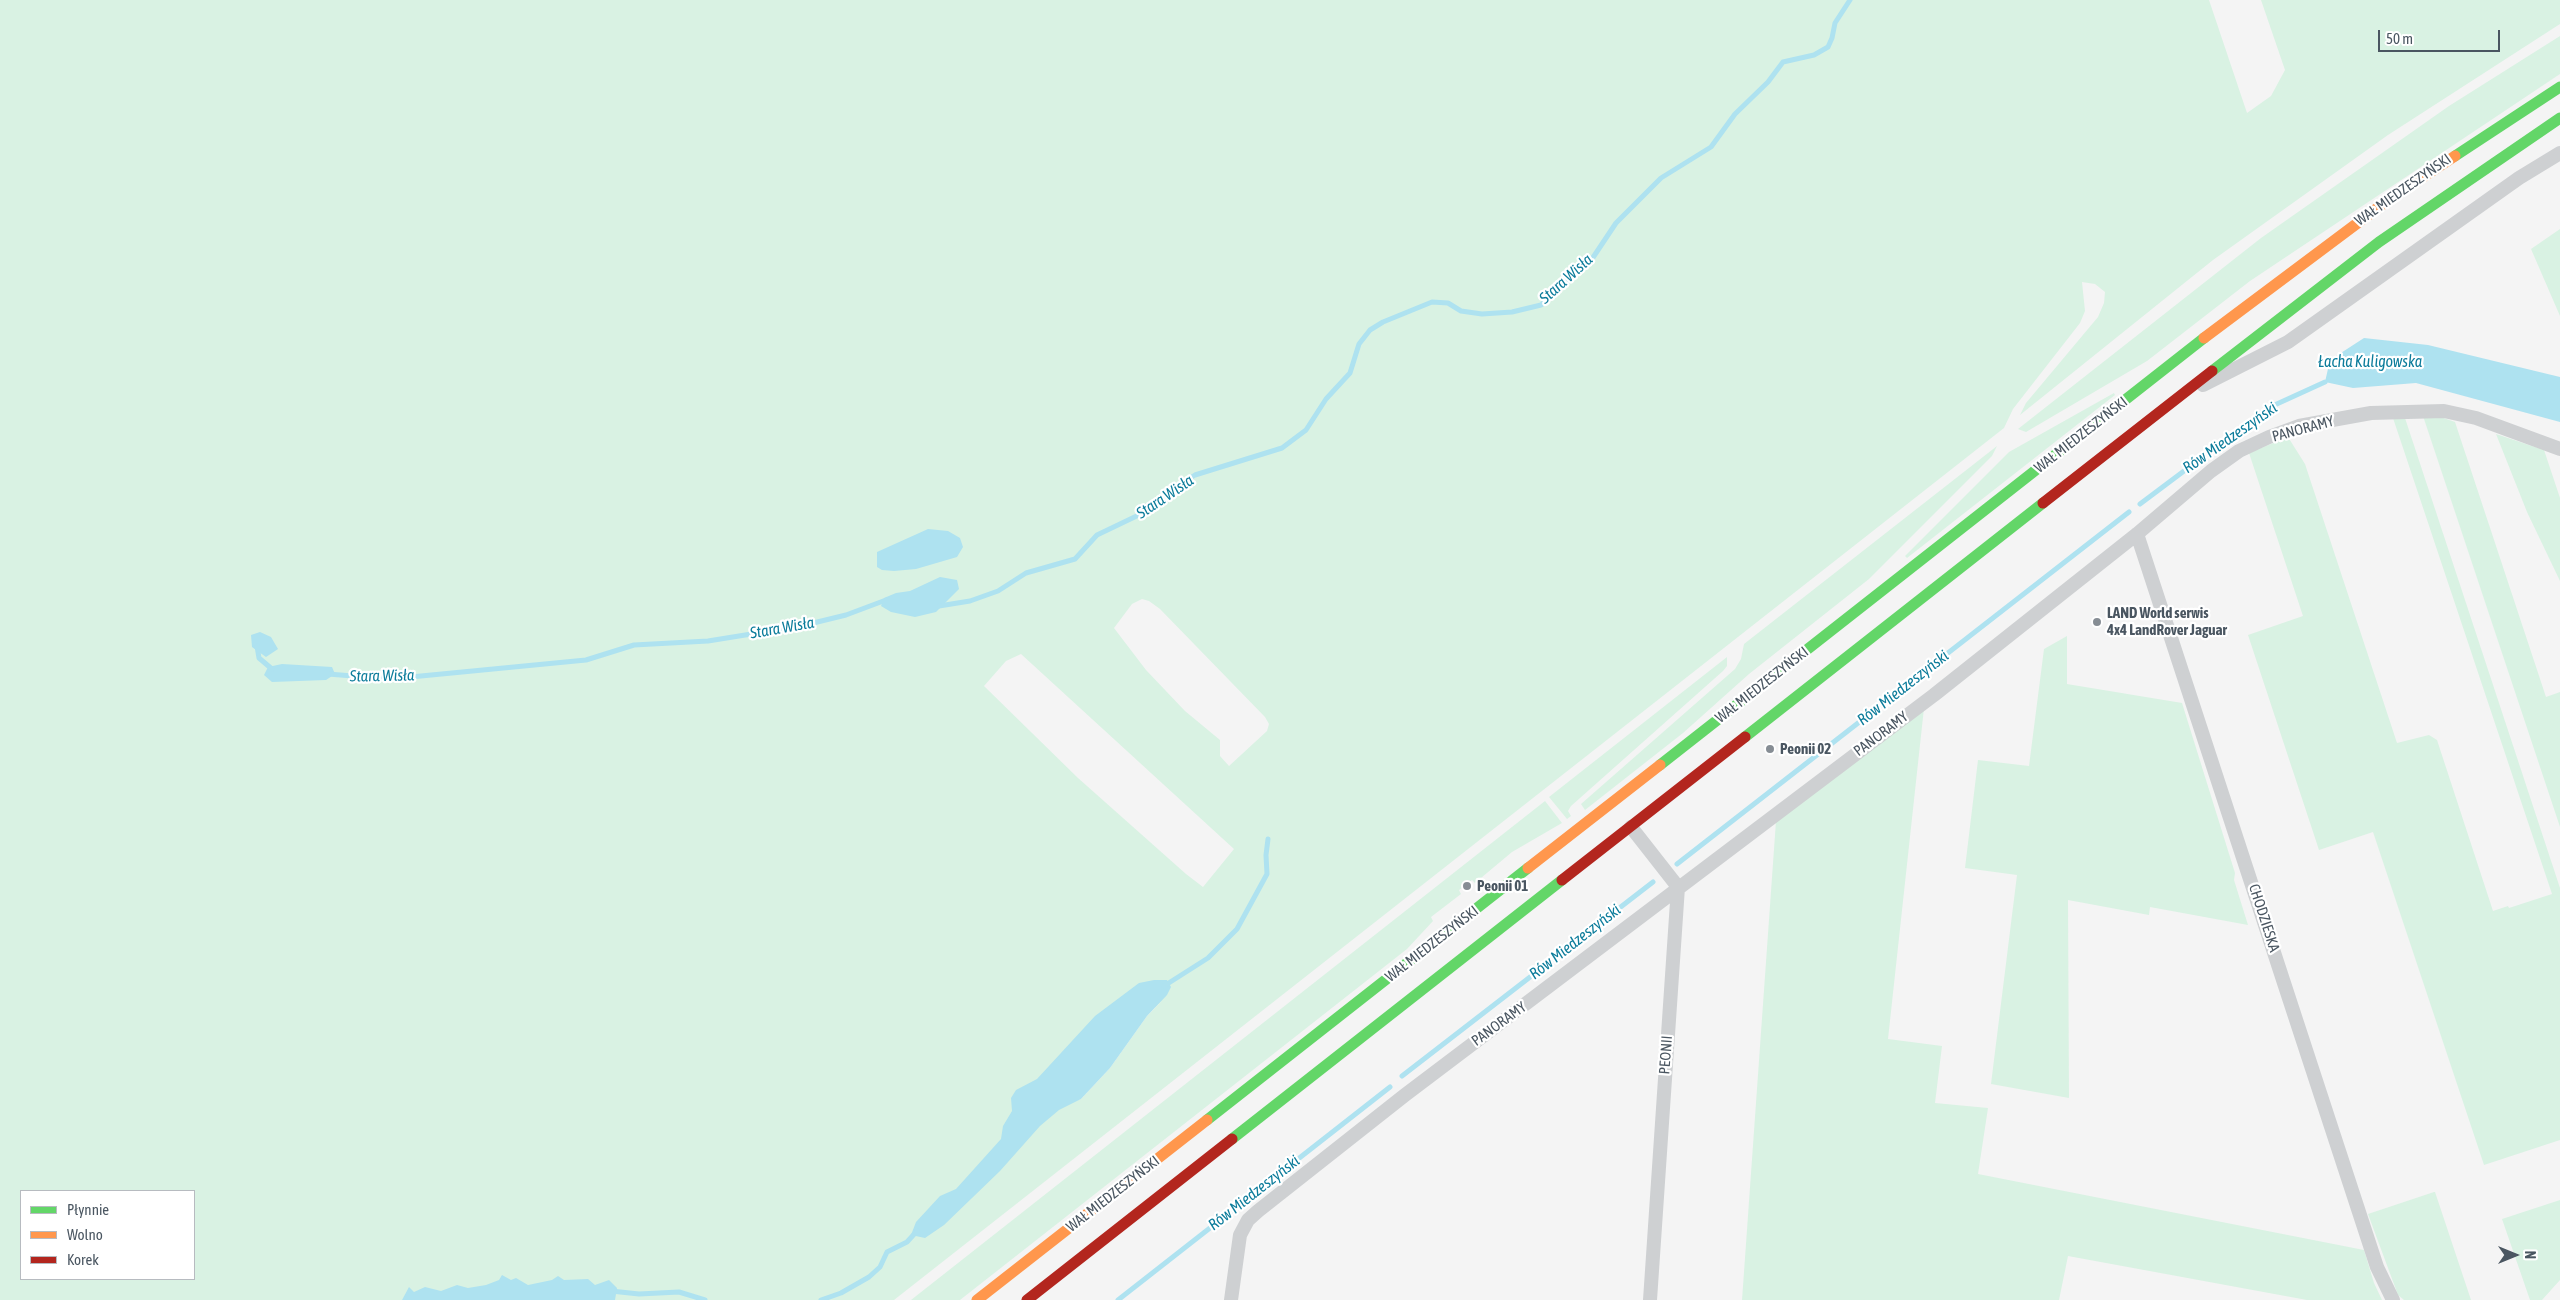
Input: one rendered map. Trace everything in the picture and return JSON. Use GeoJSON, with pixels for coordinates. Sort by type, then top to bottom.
{"type":"FeatureCollection","features":[{"type":"Feature","properties":{"kind":"main road","name":"WAŁ MIEDZESZYŃSKI"},"geometry":{"type":"LineString","coordinates":[[977,1300],[2236,313],[2387,201],[2560,87]]}},
{"type":"Feature","properties":{"kind":"main road","name":"WAŁ MIEDZESZYŃSKI"},"geometry":{"type":"LineString","coordinates":[[1027,1300],[2223,362],[2248,332],[2560,118]]}},
{"type":"Feature","properties":{"kind":"main road"},"geometry":{"type":"LineString","coordinates":[[2236,313],[2248,332]]}},
{"type":"Feature","properties":{"kind":"main road"},"geometry":{"type":"LineString","coordinates":[[2204,338],[2223,362]]}},
{"type":"Feature","properties":{"kind":"street","name":"WAŁ MIEDZESZYŃSKI"},"geometry":{"type":"LineString","coordinates":[[2176,399],[2288,342],[2519,178],[2560,153]]}},
{"type":"Feature","properties":{"kind":"street","name":"PANORAMY"},"geometry":{"type":"LineString","coordinates":[[1231,1300],[1238,1243],[1248,1220],[1405,1094],[1926,701],[2137,534],[2211,471],[2240,452],[2269,437],[2299,426],[2371,413],[2444,411],[2476,418],[2560,450]]}},
{"type":"Feature","properties":{"kind":"street","name":"CHODZIESKA"},"geometry":{"type":"LineString","coordinates":[[2137,534],[2377,1267],[2393,1300]]}},
{"type":"Feature","properties":{"kind":"street"},"geometry":{"type":"LineString","coordinates":[[1631,827],[1678,887]]}},
{"type":"Feature","properties":{"kind":"street","name":"PEONII"},"geometry":{"type":"LineString","coordinates":[[1650,1300],[1678,887]]}},
{"type":"Feature","properties":{"kind":"green space"},"geometry":{"type":"Polygon","coordinates":[[[0,0],[2209,0],[2247,113],[2271,96],[2285,70],[2261,0],[2560,0],[2560,24],[2388,135],[2213,260],[2020,415],[2026,403],[2098,317],[2104,303],[2105,292],[2095,284],[2082,282],[2085,311],[2080,323],[2013,409],[2004,428],[894,1300],[587,1300],[549,1287],[422,1300],[0,1300],[0,0]],[[1142,599],[1132,604],[1114,628],[1146,670],[1185,711],[1220,740],[1220,756],[1229,766],[1267,731],[1269,724],[1265,717],[1160,609],[1149,601],[1142,599]],[[1021,654],[1006,661],[984,686],[1078,778],[1203,887],[1234,849],[1021,654]],[[1162,1001],[1047,1110],[1081,1099],[1110,1068],[1147,1016],[1162,1001]]]}},
{"type":"Feature","properties":{"kind":"green space"},"geometry":{"type":"Polygon","coordinates":[[[2560,36],[2560,74],[2250,281],[2147,361],[2026,432],[2018,429],[2261,238],[2449,106],[2560,36]]]}},
{"type":"Feature","properties":{"kind":"green space"},"geometry":{"type":"Polygon","coordinates":[[[2560,229],[2560,316],[2531,249],[2560,229]]]}},
{"type":"Feature","properties":{"kind":"green space"},"geometry":{"type":"Polygon","coordinates":[[[2114,393],[2115,395],[1907,558],[1905,556],[2009,452],[2114,393]]]}},
{"type":"Feature","properties":{"kind":"green space"},"geometry":{"type":"Polygon","coordinates":[[[2392,415],[2404,415],[2560,888],[2560,1140],[2484,1165],[2373,832],[2319,850],[2248,635],[2303,616],[2249,453],[2288,437],[2305,464],[2397,743],[2429,735],[2437,740],[2493,911],[2508,906],[2509,908],[2552,894],[2392,415]]]}},
{"type":"Feature","properties":{"kind":"green space"},"geometry":{"type":"Polygon","coordinates":[[[2423,416],[2438,416],[2455,422],[2546,697],[2560,692],[2560,827],[2423,416]]]}},
{"type":"Feature","properties":{"kind":"green space"},"geometry":{"type":"Polygon","coordinates":[[[2496,434],[2544,450],[2560,498],[2560,581],[2527,512],[2496,434]]]}},
{"type":"Feature","properties":{"kind":"green space"},"geometry":{"type":"Polygon","coordinates":[[[1997,446],[1992,456],[1869,579],[1749,674],[1683,733],[1585,810],[1581,804],[1735,669],[1741,659],[1744,644],[1997,446]]]}},
{"type":"Feature","properties":{"kind":"green space"},"geometry":{"type":"Polygon","coordinates":[[[2067,636],[2067,684],[2182,703],[2235,873],[2234,880],[2248,925],[2150,907],[2149,915],[2068,900],[2069,1098],[1991,1084],[2017,875],[1965,868],[1978,760],[2029,766],[2044,649],[2067,636]]]}},
{"type":"Feature","properties":{"kind":"green space"},"geometry":{"type":"Polygon","coordinates":[[[1727,657],[1727,666],[1723,671],[1571,806],[1568,811],[1571,816],[1567,819],[1549,797],[1727,657]]]}},
{"type":"Feature","properties":{"kind":"green space"},"geometry":{"type":"Polygon","coordinates":[[[1924,708],[1888,1039],[1942,1046],[1935,1103],[1988,1108],[1978,1174],[2364,1250],[2374,1283],[2382,1300],[2307,1300],[2068,1256],[2059,1300],[1742,1300],[1776,821],[1924,708]]]}},
{"type":"Feature","properties":{"kind":"green space"},"geometry":{"type":"Polygon","coordinates":[[[1545,801],[1562,823],[1512,852],[1475,883],[1472,880],[1459,890],[1461,894],[1431,917],[1433,921],[1407,949],[960,1300],[911,1300],[1545,801]]]}},
{"type":"Feature","properties":{"kind":"green space"},"geometry":{"type":"Polygon","coordinates":[[[2435,1192],[2471,1300],[2404,1300],[2398,1295],[2368,1214],[2435,1192]]]}},
{"type":"Feature","properties":{"kind":"green space"},"geometry":{"type":"Polygon","coordinates":[[[2560,1200],[2560,1280],[2542,1300],[2530,1300],[2502,1219],[2560,1200]]]}},
{"type":"Feature","properties":{"kind":"water","name":"Łacha Kuligowska"},"geometry":{"type":"Polygon","coordinates":[[[2364,338],[2428,345],[2560,377],[2560,422],[2416,383],[2353,388],[2325,382],[2330,360],[2364,338]]]}},
{"type":"Feature","properties":{"kind":"water"},"geometry":{"type":"Polygon","coordinates":[[[928,529],[948,531],[960,538],[963,547],[957,557],[916,569],[894,571],[882,570],[877,567],[877,552],[928,529]]]}},
{"type":"Feature","properties":{"kind":"water"},"geometry":{"type":"Polygon","coordinates":[[[940,577],[957,580],[959,589],[936,612],[915,617],[891,612],[881,606],[884,598],[896,593],[910,591],[940,577]]]}},
{"type":"Feature","properties":{"kind":"water"},"geometry":{"type":"Polygon","coordinates":[[[260,632],[271,637],[278,649],[266,657],[252,647],[251,635],[260,632]]]}},
{"type":"Feature","properties":{"kind":"water"},"geometry":{"type":"Polygon","coordinates":[[[282,664],[332,667],[335,674],[326,680],[272,682],[264,675],[268,667],[282,664]]]}},
{"type":"Feature","properties":{"kind":"water"},"geometry":{"type":"Polygon","coordinates":[[[1167,980],[1171,987],[1167,995],[1147,1016],[1110,1068],[1081,1099],[1059,1110],[1040,1126],[1000,1171],[944,1225],[925,1238],[911,1235],[916,1222],[940,1196],[956,1189],[1001,1139],[1003,1126],[1012,1111],[1011,1098],[1016,1090],[1037,1079],[1095,1016],[1139,983],[1167,980]]]}},
{"type":"Feature","properties":{"kind":"water"},"geometry":{"type":"Polygon","coordinates":[[[502,1275],[511,1280],[516,1278],[528,1285],[552,1280],[558,1276],[564,1280],[588,1279],[595,1285],[609,1280],[617,1288],[615,1300],[402,1300],[409,1287],[414,1292],[425,1287],[441,1291],[457,1285],[468,1288],[486,1285],[499,1280],[502,1275]]]}},
{"type":"Feature","properties":{"kind":"waterway","name":"Stara Wisła"},"geometry":{"type":"LineString","coordinates":[[939,606],[970,601],[998,591],[1026,573],[1075,559],[1097,535],[1145,512],[1171,490],[1195,475],[1282,448],[1306,430],[1326,399],[1350,373],[1359,344],[1370,330],[1383,322],[1432,302],[1448,303],[1461,311],[1482,314],[1512,312],[1541,305],[1590,262],[1616,223],[1661,178],[1711,147],[1735,114],[1768,82],[1783,62],[1814,55],[1828,47],[1835,23],[1850,0]]}},
{"type":"Feature","properties":{"kind":"waterway","name":"Rów Miedzeszyński"},"geometry":{"type":"LineString","coordinates":[[2140,504],[2268,408],[2325,382]]}},
{"type":"Feature","properties":{"kind":"waterway","name":"Rów Miedzeszyński"},"geometry":{"type":"LineString","coordinates":[[1677,864],[2129,512]]}},
{"type":"Feature","properties":{"kind":"waterway","name":"Stara Wisła"},"geometry":{"type":"LineString","coordinates":[[328,674],[390,679],[586,660],[634,645],[708,641],[801,626],[846,615],[886,600]]}},
{"type":"Feature","properties":{"kind":"waterway","name":"Stara Wisła"},"geometry":{"type":"LineString","coordinates":[[257,646],[259,658],[272,669]]}},
{"type":"Feature","properties":{"kind":"waterway"},"geometry":{"type":"LineString","coordinates":[[1164,986],[1208,958],[1237,929],[1267,874],[1266,855],[1268,839]]}},
{"type":"Feature","properties":{"kind":"waterway","name":"Rów Miedzeszyński"},"geometry":{"type":"LineString","coordinates":[[1402,1076],[1653,882]]}},
{"type":"Feature","properties":{"kind":"waterway","name":"Rów Miedzeszyński"},"geometry":{"type":"LineString","coordinates":[[1118,1300],[1390,1087]]}},
{"type":"Feature","properties":{"kind":"waterway"},"geometry":{"type":"LineString","coordinates":[[821,1300],[841,1293],[869,1277],[880,1267],[887,1252],[907,1242],[917,1231]]}},
{"type":"Feature","properties":{"kind":"waterway"},"geometry":{"type":"LineString","coordinates":[[611,1291],[639,1294],[679,1292],[705,1300]]}},
{"type":"Feature","properties":{"kind":"traffic: fast"},"geometry":{"type":"LineString","coordinates":[[2455,156],[2560,87]]}},
{"type":"Feature","properties":{"kind":"traffic: fast"},"geometry":{"type":"LineString","coordinates":[[2212,371],[2379,242],[2560,118]]}},
{"type":"Feature","properties":{"kind":"traffic: fast"},"geometry":{"type":"LineString","coordinates":[[1660,765],[2204,338]]}},
{"type":"Feature","properties":{"kind":"traffic: fast"},"geometry":{"type":"LineString","coordinates":[[1745,737],[2043,503]]}},
{"type":"Feature","properties":{"kind":"traffic: fast"},"geometry":{"type":"LineString","coordinates":[[1207,1120],[1528,868]]}},
{"type":"Feature","properties":{"kind":"traffic: fast"},"geometry":{"type":"LineString","coordinates":[[1232,1139],[1562,880]]}},
{"type":"Feature","properties":{"kind":"traffic: slow"},"geometry":{"type":"LineString","coordinates":[[2204,338],[2387,201],[2455,156]]}},
{"type":"Feature","properties":{"kind":"traffic: slow"},"geometry":{"type":"LineString","coordinates":[[1528,868],[1660,765]]}},
{"type":"Feature","properties":{"kind":"traffic: slow"},"geometry":{"type":"LineString","coordinates":[[977,1300],[1207,1120]]}},
{"type":"Feature","properties":{"kind":"traffic: jam"},"geometry":{"type":"LineString","coordinates":[[2043,503],[2212,371]]}},
{"type":"Feature","properties":{"kind":"traffic: jam"},"geometry":{"type":"LineString","coordinates":[[1562,880],[1745,737]]}},
{"type":"Feature","properties":{"kind":"traffic: jam"},"geometry":{"type":"LineString","coordinates":[[1027,1300],[1232,1139]]}},
{"type":"Feature","properties":{"kind":"place","name":"LAND World serwis 4x4 LandRover Jaguar"},"geometry":{"type":"Point","coordinates":[2097,622]}},
{"type":"Feature","properties":{"kind":"place","name":"Peonii 02"},"geometry":{"type":"Point","coordinates":[1770,749]}},
{"type":"Feature","properties":{"kind":"place","name":"Peonii 01"},"geometry":{"type":"Point","coordinates":[1467,886]}}]}
